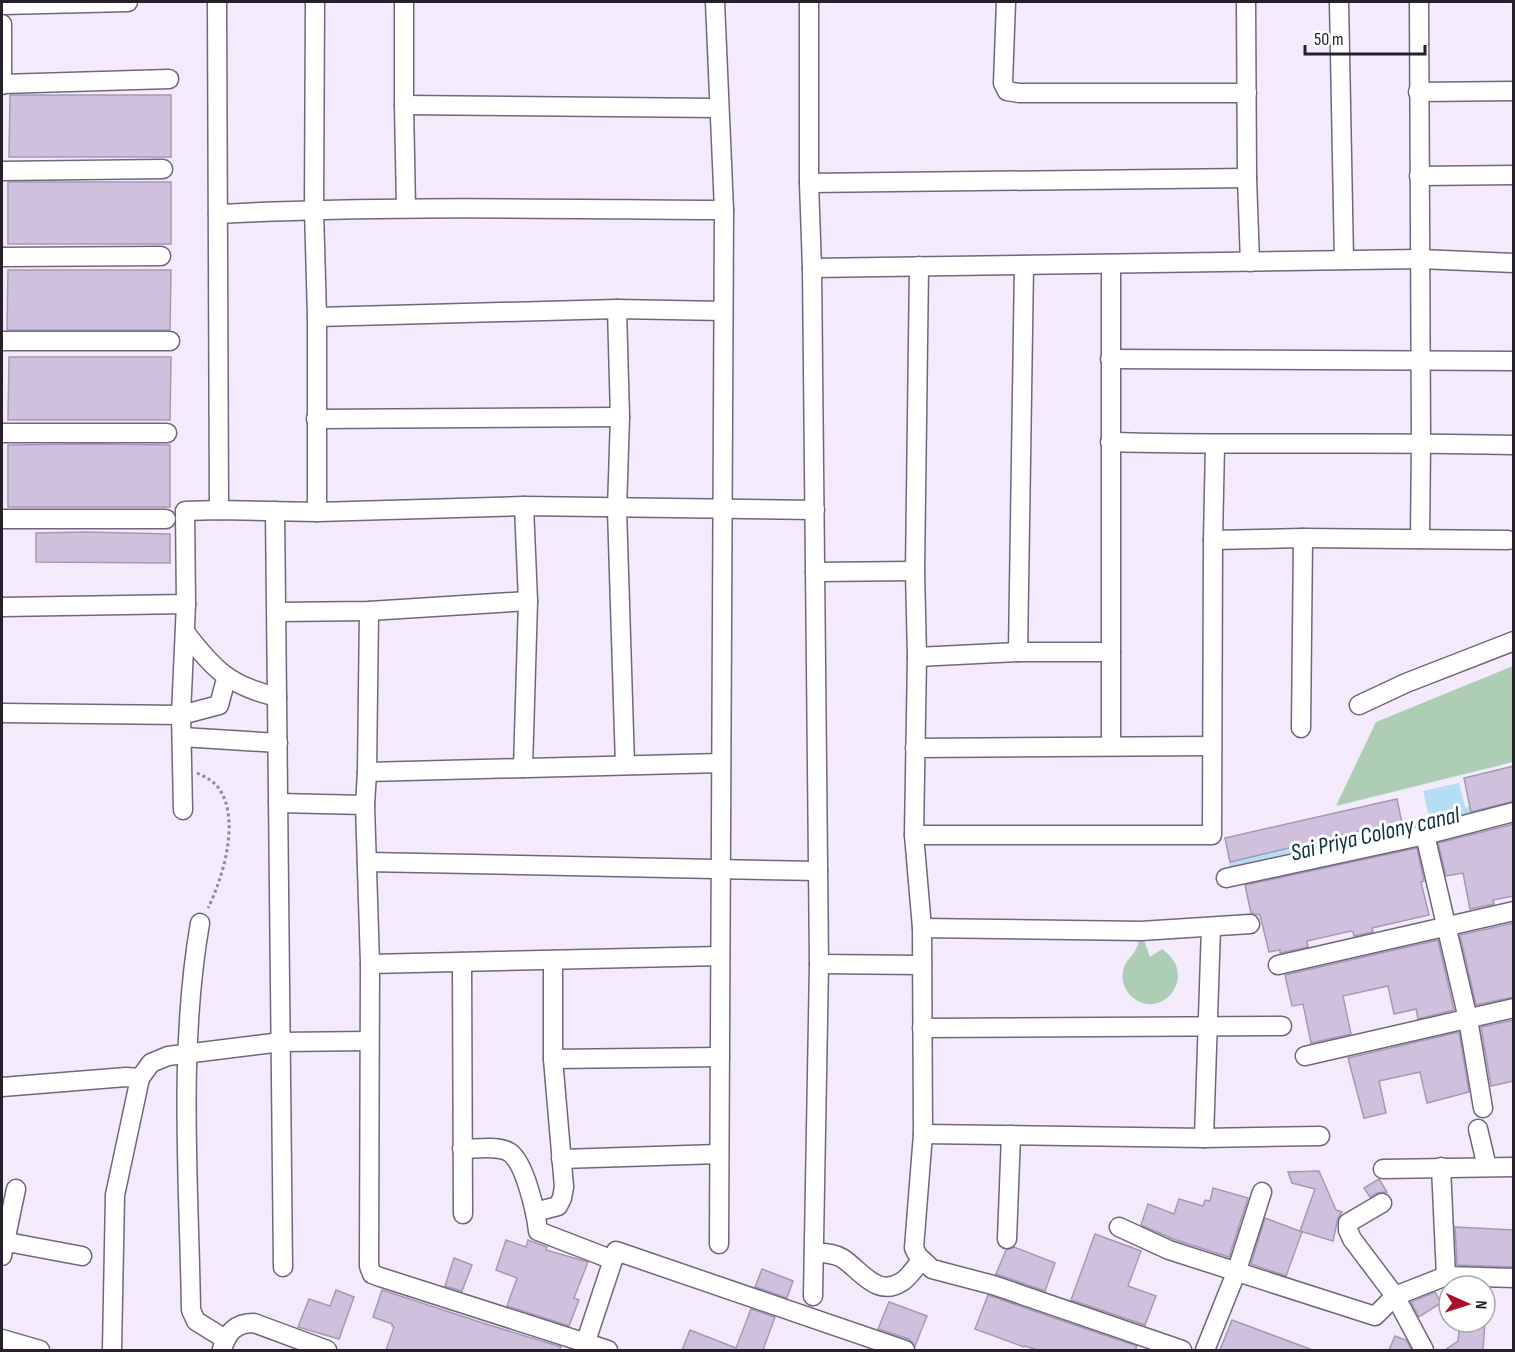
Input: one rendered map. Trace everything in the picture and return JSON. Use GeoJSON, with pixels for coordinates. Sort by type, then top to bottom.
{"type":"FeatureCollection","features":[{"type":"Feature","properties":{"kind":"street"},"geometry":{"type":"LineString","coordinates":[[2,5],[128,2]]}},
{"type":"Feature","properties":{"kind":"street"},"geometry":{"type":"LineString","coordinates":[[217,2],[219,510]]}},
{"type":"Feature","properties":{"kind":"street"},"geometry":{"type":"LineString","coordinates":[[315,2],[314,209],[317,317],[317,512]]}},
{"type":"Feature","properties":{"kind":"street"},"geometry":{"type":"LineString","coordinates":[[404,2],[406,208]]}},
{"type":"Feature","properties":{"kind":"street"},"geometry":{"type":"LineString","coordinates":[[715,2],[724,210],[719,1244]]}},
{"type":"Feature","properties":{"kind":"street"},"geometry":{"type":"LineString","coordinates":[[809,2],[809,183],[812,268],[819,964],[813,1296]]}},
{"type":"Feature","properties":{"kind":"street"},"geometry":{"type":"LineString","coordinates":[[1006,2],[1003,82],[1007,91],[1019,93],[1247,93]]}},
{"type":"Feature","properties":{"kind":"street"},"geometry":{"type":"LineString","coordinates":[[1246,2],[1250,262]]}},
{"type":"Feature","properties":{"kind":"street"},"geometry":{"type":"LineString","coordinates":[[1340,2],[1344,260]]}},
{"type":"Feature","properties":{"kind":"street"},"geometry":{"type":"LineString","coordinates":[[1419,2],[1420,539]]}},
{"type":"Feature","properties":{"kind":"street"},"geometry":{"type":"LineString","coordinates":[[2,24],[2,84],[169,79]]}},
{"type":"Feature","properties":{"kind":"street"},"geometry":{"type":"LineString","coordinates":[[1418,92],[1514,91]]}},
{"type":"Feature","properties":{"kind":"street"},"geometry":{"type":"LineString","coordinates":[[404,105],[718,108]]}},
{"type":"Feature","properties":{"kind":"street"},"geometry":{"type":"LineString","coordinates":[[2,171],[163,169]]}},
{"type":"Feature","properties":{"kind":"street"},"geometry":{"type":"LineString","coordinates":[[1419,176],[1514,175]]}},
{"type":"Feature","properties":{"kind":"street"},"geometry":{"type":"LineString","coordinates":[[809,183],[1247,178]]}},
{"type":"Feature","properties":{"kind":"street"},"geometry":{"type":"LineString","coordinates":[[218,214],[314,209],[406,208],[724,210]]}},
{"type":"Feature","properties":{"kind":"street"},"geometry":{"type":"LineString","coordinates":[[2,257],[161,256]]}},
{"type":"Feature","properties":{"kind":"street"},"geometry":{"type":"LineString","coordinates":[[812,268],[1420,259],[1514,263]]}},
{"type":"Feature","properties":{"kind":"street"},"geometry":{"type":"LineString","coordinates":[[1111,264],[1111,746]]}},
{"type":"Feature","properties":{"kind":"street"},"geometry":{"type":"LineString","coordinates":[[1018,652],[1024,265]]}},
{"type":"Feature","properties":{"kind":"street"},"geometry":{"type":"LineString","coordinates":[[920,266],[914,835],[922,928],[923,1134],[914,1248],[932,1269],[993,1285],[1182,1350]]}},
{"type":"Feature","properties":{"kind":"street"},"geometry":{"type":"LineString","coordinates":[[317,317],[617,309],[723,311]]}},
{"type":"Feature","properties":{"kind":"street"},"geometry":{"type":"LineString","coordinates":[[617,309],[620,417],[617,509],[625,765]]}},
{"type":"Feature","properties":{"kind":"street"},"geometry":{"type":"LineString","coordinates":[[2,341],[170,341]]}},
{"type":"Feature","properties":{"kind":"street"},"geometry":{"type":"LineString","coordinates":[[1110,359],[1514,361]]}},
{"type":"Feature","properties":{"kind":"street"},"geometry":{"type":"LineString","coordinates":[[316,419],[620,417]]}},
{"type":"Feature","properties":{"kind":"street"},"geometry":{"type":"LineString","coordinates":[[2,433],[167,433]]}},
{"type":"Feature","properties":{"kind":"street"},"geometry":{"type":"LineString","coordinates":[[1110,442],[1215,445],[1421,442],[1514,445]]}},
{"type":"Feature","properties":{"kind":"street"},"geometry":{"type":"LineString","coordinates":[[914,835],[1212,835],[1212,540],[1215,445]]}},
{"type":"Feature","properties":{"kind":"street"},"geometry":{"type":"LineString","coordinates":[[183,810],[181,715],[186,604],[185,511],[317,512],[524,506],[815,510]]}},
{"type":"Feature","properties":{"kind":"street"},"geometry":{"type":"LineString","coordinates":[[524,506],[528,601],[524,768]]}},
{"type":"Feature","properties":{"kind":"street"},"geometry":{"type":"LineString","coordinates":[[275,511],[283,1267]]}},
{"type":"Feature","properties":{"kind":"street"},"geometry":{"type":"LineString","coordinates":[[2,519],[166,519]]}},
{"type":"Feature","properties":{"kind":"street"},"geometry":{"type":"LineString","coordinates":[[1212,540],[1303,538],[1508,540]]}},
{"type":"Feature","properties":{"kind":"street"},"geometry":{"type":"LineString","coordinates":[[1301,728],[1303,538]]}},
{"type":"Feature","properties":{"kind":"street"},"geometry":{"type":"LineString","coordinates":[[815,572],[915,571]]}},
{"type":"Feature","properties":{"kind":"street"},"geometry":{"type":"LineString","coordinates":[[276,612],[369,611],[528,601]]}},
{"type":"Feature","properties":{"kind":"street"},"geometry":{"type":"LineString","coordinates":[[2,607],[186,604]]}},
{"type":"Feature","properties":{"kind":"street"},"geometry":{"type":"LineString","coordinates":[[369,611],[365,805],[370,964],[369,1266],[372,1274],[584,1347],[608,1350]]}},
{"type":"Feature","properties":{"kind":"street"},"geometry":{"type":"LineString","coordinates":[[185,632],[199,651],[226,679],[256,692],[277,697]]}},
{"type":"Feature","properties":{"kind":"street"},"geometry":{"type":"LineString","coordinates":[[1359,705],[1406,683],[1514,641]]}},
{"type":"Feature","properties":{"kind":"street"},"geometry":{"type":"LineString","coordinates":[[917,657],[1018,652],[1111,652]]}},
{"type":"Feature","properties":{"kind":"street"},"geometry":{"type":"LineString","coordinates":[[2,713],[181,715],[219,705],[226,679]]}},
{"type":"Feature","properties":{"kind":"street"},"geometry":{"type":"LineString","coordinates":[[182,737],[278,743]]}},
{"type":"Feature","properties":{"kind":"street"},"geometry":{"type":"LineString","coordinates":[[915,748],[1212,746]]}},
{"type":"Feature","properties":{"kind":"street"},"geometry":{"type":"LineString","coordinates":[[367,772],[721,763]]}},
{"type":"Feature","properties":{"kind":"street"},"geometry":{"type":"LineString","coordinates":[[279,803],[365,805]]}},
{"type":"Feature","properties":{"kind":"street"},"geometry":{"type":"LineString","coordinates":[[1226,878],[1425,835],[1514,812]]}},
{"type":"Feature","properties":{"kind":"street"},"geometry":{"type":"LineString","coordinates":[[1425,835],[1468,1018],[1483,1108]]}},
{"type":"Feature","properties":{"kind":"street"},"geometry":{"type":"LineString","coordinates":[[368,862],[818,871]]}},
{"type":"Feature","properties":{"kind":"street"},"geometry":{"type":"LineString","coordinates":[[1278,965],[1514,911]]}},
{"type":"Feature","properties":{"kind":"street"},"geometry":{"type":"LineString","coordinates":[[200,923],[193,962],[188,1054],[187,1149],[191,1310],[196,1321],[224,1345],[233,1327],[243,1323],[254,1323],[327,1350]]}},
{"type":"Feature","properties":{"kind":"street"},"geometry":{"type":"LineString","coordinates":[[922,928],[1141,931],[1250,924]]}},
{"type":"Feature","properties":{"kind":"street"},"geometry":{"type":"LineString","coordinates":[[1204,1138],[1211,927]]}},
{"type":"Feature","properties":{"kind":"street"},"geometry":{"type":"LineString","coordinates":[[370,964],[720,956]]}},
{"type":"Feature","properties":{"kind":"street"},"geometry":{"type":"LineString","coordinates":[[536,1212],[558,1206],[564,1187],[553,1059],[553,960]]}},
{"type":"Feature","properties":{"kind":"street"},"geometry":{"type":"LineString","coordinates":[[462,962],[463,1214]]}},
{"type":"Feature","properties":{"kind":"street"},"geometry":{"type":"LineString","coordinates":[[819,964],[922,965]]}},
{"type":"Feature","properties":{"kind":"street"},"geometry":{"type":"LineString","coordinates":[[1305,1056],[1514,1008]]}},
{"type":"Feature","properties":{"kind":"street"},"geometry":{"type":"LineString","coordinates":[[922,1028],[1282,1026]]}},
{"type":"Feature","properties":{"kind":"street"},"geometry":{"type":"LineString","coordinates":[[112,1350],[115,1195],[140,1078],[151,1063],[168,1056],[281,1042],[369,1041]]}},
{"type":"Feature","properties":{"kind":"street"},"geometry":{"type":"LineString","coordinates":[[553,1059],[720,1058]]}},
{"type":"Feature","properties":{"kind":"street"},"geometry":{"type":"LineString","coordinates":[[2,1087],[126,1077],[140,1078]]}},
{"type":"Feature","properties":{"kind":"street"},"geometry":{"type":"LineString","coordinates":[[1478,1129],[1487,1167]]}},
{"type":"Feature","properties":{"kind":"street"},"geometry":{"type":"LineString","coordinates":[[923,1134],[1204,1138],[1320,1136]]}},
{"type":"Feature","properties":{"kind":"street"},"geometry":{"type":"LineString","coordinates":[[1007,1239],[1011,1135]]}},
{"type":"Feature","properties":{"kind":"street"},"geometry":{"type":"LineString","coordinates":[[462,1149],[501,1149],[510,1152],[517,1160],[536,1212],[538,1231],[613,1260]]}},
{"type":"Feature","properties":{"kind":"street"},"geometry":{"type":"LineString","coordinates":[[561,1159],[719,1155]]}},
{"type":"Feature","properties":{"kind":"street"},"geometry":{"type":"LineString","coordinates":[[1441,1167],[1446,1274]]}},
{"type":"Feature","properties":{"kind":"street"},"geometry":{"type":"LineString","coordinates":[[1383,1169],[1514,1167]]}},
{"type":"Feature","properties":{"kind":"street"},"geometry":{"type":"LineString","coordinates":[[16,1189],[2,1246],[82,1256]]}},
{"type":"Feature","properties":{"kind":"street"},"geometry":{"type":"LineString","coordinates":[[1205,1350],[1236,1272],[1262,1192]]}},
{"type":"Feature","properties":{"kind":"street"},"geometry":{"type":"LineString","coordinates":[[1382,1203],[1348,1223],[1348,1230],[1352,1239],[1395,1296],[1424,1350]]}},
{"type":"Feature","properties":{"kind":"street"},"geometry":{"type":"LineString","coordinates":[[1119,1227],[1169,1250],[1375,1316],[1395,1296],[1437,1280]]}},
{"type":"Feature","properties":{"kind":"street"},"geometry":{"type":"LineString","coordinates":[[584,1347],[616,1251],[861,1343],[904,1350]]}},
{"type":"Feature","properties":{"kind":"street"},"geometry":{"type":"LineString","coordinates":[[814,1252],[831,1253],[873,1284],[882,1287],[904,1280],[922,1260]]}},
{"type":"Feature","properties":{"kind":"street"},"geometry":{"type":"LineString","coordinates":[[1497,1278],[1514,1278]]}},
{"type":"Feature","properties":{"kind":"street"},"geometry":{"type":"LineString","coordinates":[[2,1339],[40,1350]]}},
{"type":"Feature","properties":{"kind":"path"},"geometry":{"type":"LineString","coordinates":[[182,768],[209,779],[219,788],[227,806],[229,830],[226,856],[216,891],[200,923]]}},
{"type":"Feature","properties":{"kind":"green space"},"geometry":{"type":"Polygon","coordinates":[[[1513,666],[1513,762],[1336,806],[1376,722],[1513,666]]]}},
{"type":"Feature","properties":{"kind":"green space"},"geometry":{"type":"Polygon","coordinates":[[[1141,931],[1150,957],[1162,949],[1173,960],[1178,971],[1177,982],[1172,992],[1165,1000],[1155,1004],[1143,1003],[1132,997],[1123,982],[1126,962],[1136,949],[1141,931]]]}},
{"type":"Feature","properties":{"kind":"water"},"geometry":{"type":"Polygon","coordinates":[[[1459,783],[1466,810],[1430,820],[1423,791],[1459,783]]]}},
{"type":"Feature","properties":{"kind":"building"},"geometry":{"type":"Polygon","coordinates":[[[10,95],[171,95],[171,157],[9,157],[10,95]]]}},
{"type":"Feature","properties":{"kind":"building"},"geometry":{"type":"Polygon","coordinates":[[[8,182],[171,182],[171,244],[8,244],[8,182]]]}},
{"type":"Feature","properties":{"kind":"building"},"geometry":{"type":"Polygon","coordinates":[[[8,270],[171,270],[170,330],[7,330],[8,270]]]}},
{"type":"Feature","properties":{"kind":"building"},"geometry":{"type":"Polygon","coordinates":[[[9,357],[171,357],[170,420],[8,420],[9,357]]]}},
{"type":"Feature","properties":{"kind":"building"},"geometry":{"type":"Polygon","coordinates":[[[8,445],[170,445],[170,507],[8,507],[8,445]]]}},
{"type":"Feature","properties":{"kind":"building"},"geometry":{"type":"Polygon","coordinates":[[[36,533],[170,534],[170,563],[36,562],[36,533]]]}},
{"type":"Feature","properties":{"kind":"building"},"geometry":{"type":"Polygon","coordinates":[[[1514,766],[1514,801],[1471,812],[1464,778],[1514,766]]]}},
{"type":"Feature","properties":{"kind":"building"},"geometry":{"type":"Polygon","coordinates":[[[1397,799],[1403,828],[1387,832],[1385,825],[1230,862],[1225,838],[1397,799]]]}},
{"type":"Feature","properties":{"kind":"building"},"geometry":{"type":"Polygon","coordinates":[[[1514,824],[1514,896],[1493,900],[1494,904],[1470,909],[1463,873],[1446,876],[1438,843],[1514,824]]]}},
{"type":"Feature","properties":{"kind":"building"},"geometry":{"type":"Polygon","coordinates":[[[1417,848],[1424,881],[1421,882],[1429,915],[1372,928],[1373,932],[1354,936],[1351,931],[1307,941],[1308,947],[1280,953],[1280,950],[1269,952],[1260,915],[1251,913],[1245,885],[1417,848]]]}},
{"type":"Feature","properties":{"kind":"building"},"geometry":{"type":"Polygon","coordinates":[[[1514,923],[1514,997],[1476,1005],[1460,935],[1514,923]]]}},
{"type":"Feature","properties":{"kind":"building"},"geometry":{"type":"Polygon","coordinates":[[[1438,940],[1454,1010],[1418,1019],[1416,1009],[1394,1014],[1388,986],[1343,996],[1351,1034],[1311,1043],[1303,1004],[1292,1006],[1285,975],[1438,940]]]}},
{"type":"Feature","properties":{"kind":"building"},"geometry":{"type":"Polygon","coordinates":[[[1514,1020],[1514,1081],[1491,1086],[1481,1027],[1514,1020]]]}},
{"type":"Feature","properties":{"kind":"building"},"geometry":{"type":"Polygon","coordinates":[[[1459,1032],[1469,1092],[1427,1103],[1420,1072],[1379,1081],[1386,1113],[1364,1118],[1348,1058],[1459,1032]]]}},
{"type":"Feature","properties":{"kind":"building"},"geometry":{"type":"Polygon","coordinates":[[[1319,1171],[1336,1210],[1342,1212],[1338,1218],[1333,1241],[1300,1231],[1315,1189],[1292,1183],[1288,1172],[1319,1171]]]}},
{"type":"Feature","properties":{"kind":"building"},"geometry":{"type":"Polygon","coordinates":[[[1379,1179],[1387,1192],[1377,1193],[1370,1197],[1364,1188],[1379,1179]]]}},
{"type":"Feature","properties":{"kind":"building"},"geometry":{"type":"Polygon","coordinates":[[[1213,1188],[1248,1198],[1229,1257],[1173,1239],[1141,1225],[1148,1204],[1174,1214],[1179,1199],[1203,1206],[1205,1200],[1210,1201],[1213,1188]]]}},
{"type":"Feature","properties":{"kind":"building"},"geometry":{"type":"Polygon","coordinates":[[[1265,1218],[1302,1232],[1286,1276],[1251,1264],[1265,1218]]]}},
{"type":"Feature","properties":{"kind":"building"},"geometry":{"type":"Polygon","coordinates":[[[1455,1227],[1514,1230],[1514,1267],[1457,1265],[1455,1227]]]}},
{"type":"Feature","properties":{"kind":"building"},"geometry":{"type":"Polygon","coordinates":[[[1095,1234],[1141,1251],[1128,1286],[1156,1296],[1145,1325],[1071,1300],[1095,1234]]]}},
{"type":"Feature","properties":{"kind":"building"},"geometry":{"type":"Polygon","coordinates":[[[506,1240],[526,1247],[528,1240],[547,1247],[546,1250],[588,1262],[574,1298],[579,1300],[569,1326],[507,1306],[517,1278],[496,1270],[506,1240]]]}},
{"type":"Feature","properties":{"kind":"building"},"geometry":{"type":"Polygon","coordinates":[[[1014,1247],[1055,1263],[1045,1291],[996,1274],[1006,1250],[1014,1247]]]}},
{"type":"Feature","properties":{"kind":"building"},"geometry":{"type":"Polygon","coordinates":[[[454,1258],[472,1265],[462,1291],[445,1286],[454,1258]]]}},
{"type":"Feature","properties":{"kind":"building"},"geometry":{"type":"Polygon","coordinates":[[[762,1269],[793,1281],[787,1298],[755,1287],[762,1269]]]}},
{"type":"Feature","properties":{"kind":"building"},"geometry":{"type":"Polygon","coordinates":[[[336,1290],[354,1297],[339,1339],[298,1327],[309,1299],[330,1306],[336,1290]]]}},
{"type":"Feature","properties":{"kind":"building"},"geometry":{"type":"Polygon","coordinates":[[[382,1290],[561,1347],[559,1350],[386,1350],[394,1327],[392,1324],[373,1317],[382,1290]]]}},
{"type":"Feature","properties":{"kind":"building"},"geometry":{"type":"Polygon","coordinates":[[[1435,1292],[1437,1296],[1437,1306],[1419,1317],[1411,1302],[1435,1292]]]}},
{"type":"Feature","properties":{"kind":"building"},"geometry":{"type":"Polygon","coordinates":[[[988,1295],[1137,1346],[1135,1350],[1037,1350],[1024,1347],[975,1329],[988,1295]]]}},
{"type":"Feature","properties":{"kind":"building"},"geometry":{"type":"Polygon","coordinates":[[[889,1302],[927,1316],[915,1346],[909,1339],[878,1329],[889,1302]]]}},
{"type":"Feature","properties":{"kind":"building"},"geometry":{"type":"Polygon","coordinates":[[[751,1309],[775,1317],[763,1350],[682,1350],[690,1330],[736,1348],[751,1309]]]}},
{"type":"Feature","properties":{"kind":"building"},"geometry":{"type":"Polygon","coordinates":[[[1232,1320],[1310,1349],[1310,1350],[1220,1350],[1232,1320]]]}},
{"type":"Feature","properties":{"kind":"building"},"geometry":{"type":"Polygon","coordinates":[[[1459,1334],[1484,1334],[1483,1350],[1445,1350],[1458,1341],[1459,1334]]]}},
{"type":"Feature","properties":{"kind":"building"},"geometry":{"type":"Polygon","coordinates":[[[1395,1336],[1406,1340],[1412,1350],[1389,1350],[1395,1336]]]}},
{"type":"Feature","properties":{"kind":"waterway","name":"Sai Priya Colony canal"},"geometry":{"type":"LineString","coordinates":[[1237,866],[1421,827],[1514,803]]}}]}
